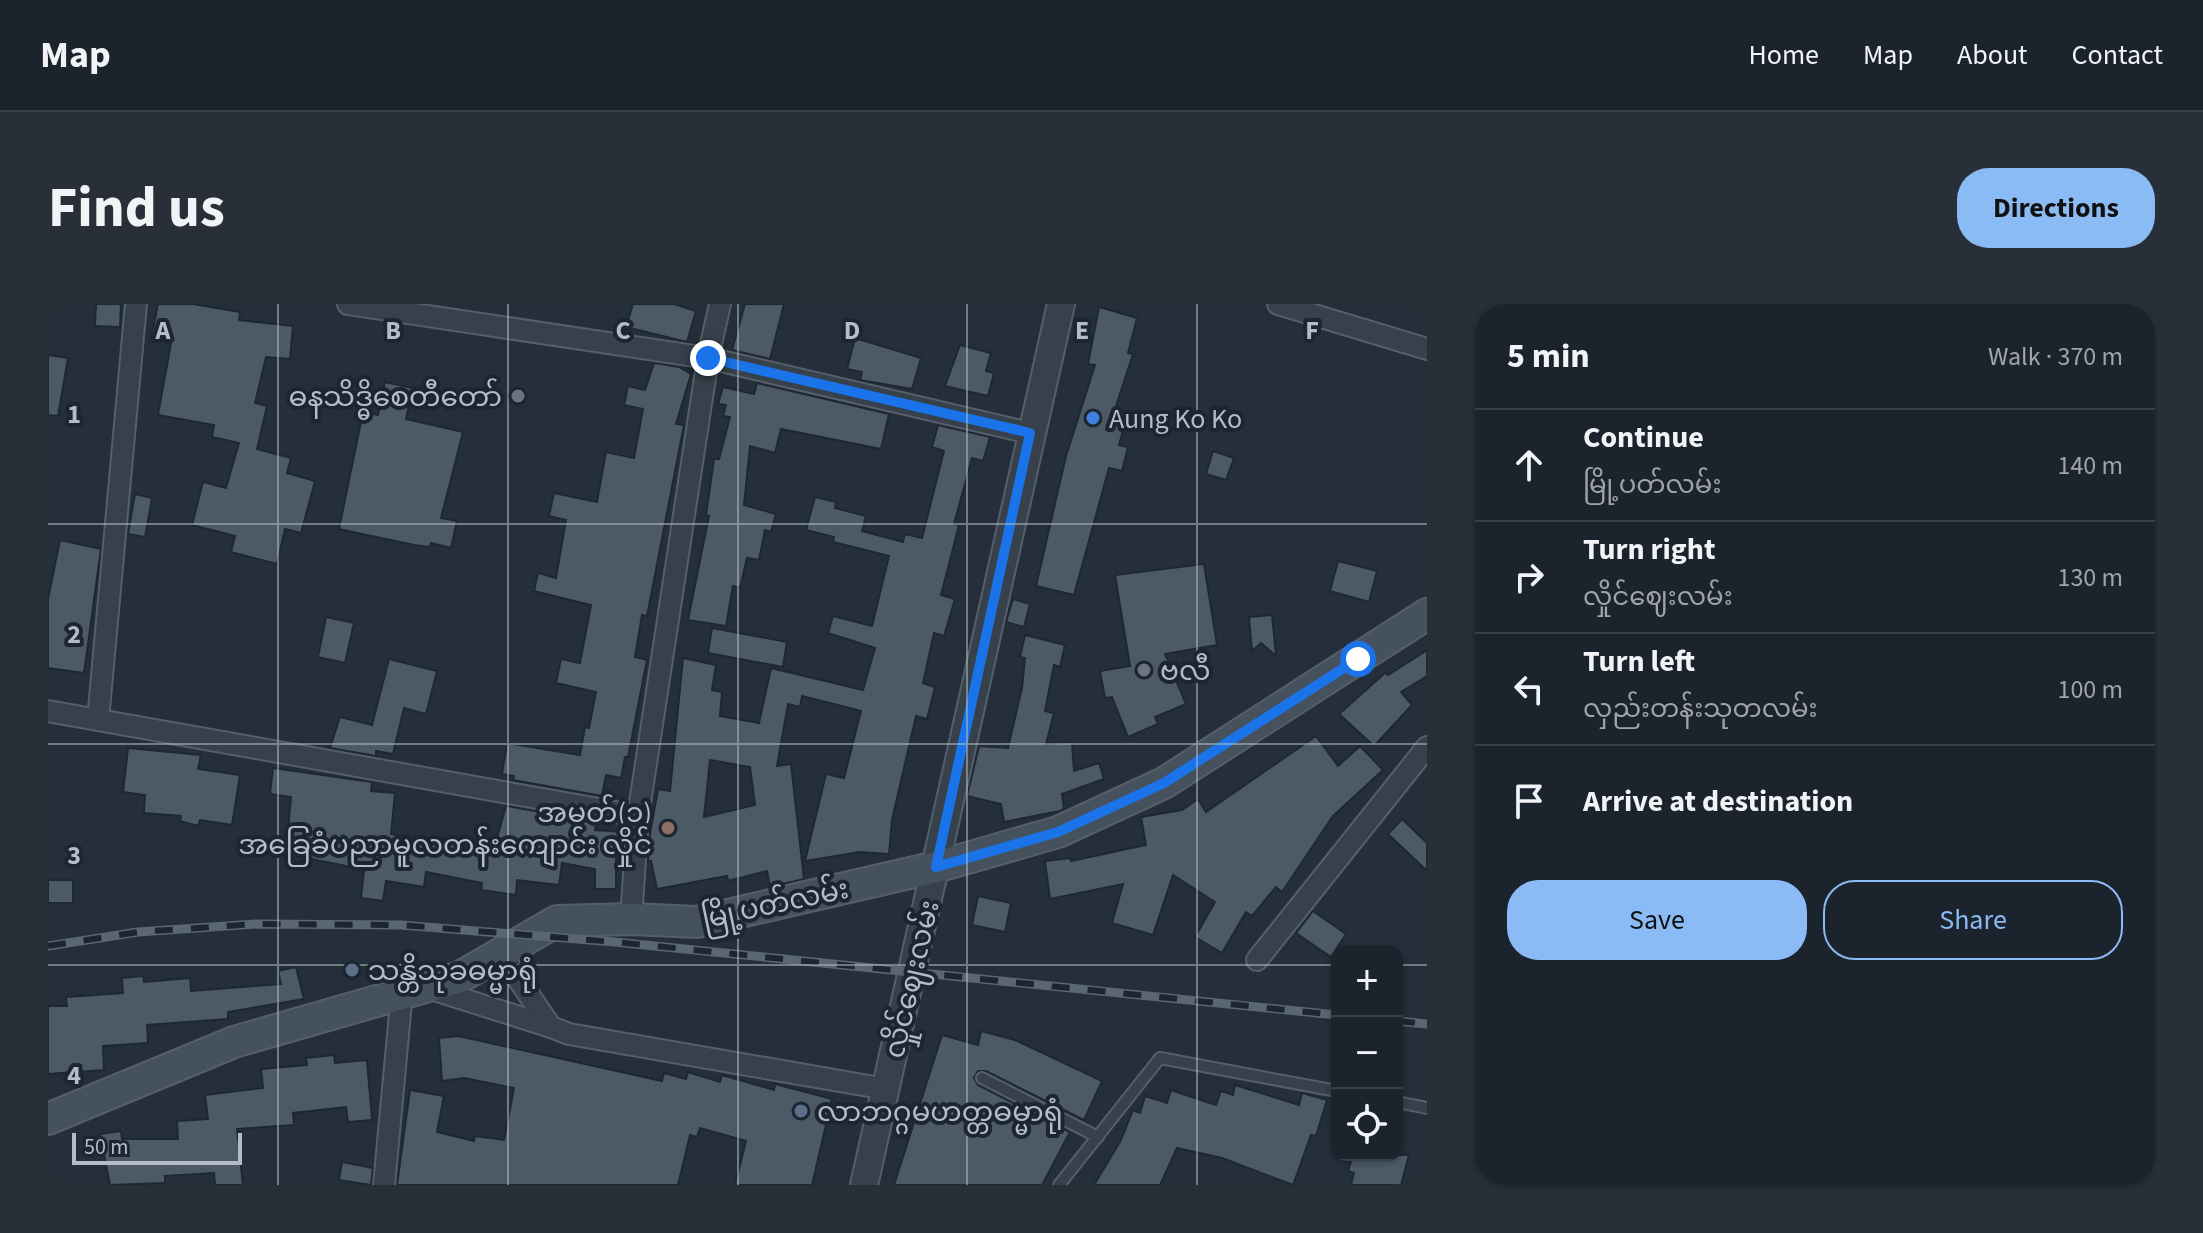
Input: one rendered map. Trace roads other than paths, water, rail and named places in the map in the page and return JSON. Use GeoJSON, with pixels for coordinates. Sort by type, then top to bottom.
{"type":"FeatureCollection","features":[{"type":"Feature","properties":{"kind":"main road","name":"မြို့ပတ်လမ်း"},"geometry":{"type":"LineString","coordinates":[[48,1119],[234,1042],[460,977],[557,921],[631,919],[697,922],[936,867],[1058,832],[1164,783],[1427,614]]}},
{"type":"Feature","properties":{"kind":"street"},"geometry":{"type":"LineString","coordinates":[[98,720],[136,304]]}},
{"type":"Feature","properties":{"kind":"street"},"geometry":{"type":"LineString","coordinates":[[348,304],[412,309],[708,358],[1030,433]]}},
{"type":"Feature","properties":{"kind":"street"},"geometry":{"type":"LineString","coordinates":[[631,919],[638,816],[708,358],[720,304]]}},
{"type":"Feature","properties":{"kind":"street","name":"လှိုင်ဈေးလမ်း"},"geometry":{"type":"LineString","coordinates":[[864,1185],[1061,304]]}},
{"type":"Feature","properties":{"kind":"street"},"geometry":{"type":"LineString","coordinates":[[1278,304],[1427,349]]}},
{"type":"Feature","properties":{"kind":"street"},"geometry":{"type":"LineString","coordinates":[[48,711],[638,816]]}},
{"type":"Feature","properties":{"kind":"street"},"geometry":{"type":"LineString","coordinates":[[1257,960],[1427,747]]}},
{"type":"Feature","properties":{"kind":"street"},"geometry":{"type":"LineString","coordinates":[[501,954],[551,1027]]}},
{"type":"Feature","properties":{"kind":"street"},"geometry":{"type":"LineString","coordinates":[[384,1185],[412,989],[569,1034],[886,1089]]}},
{"type":"Feature","properties":{"kind":"lane"},"geometry":{"type":"LineString","coordinates":[[1059,1185],[1160,1058],[1331,1090]]}},
{"type":"Feature","properties":{"kind":"lane"},"geometry":{"type":"LineString","coordinates":[[982,1078],[1098,1137]]}},
{"type":"Feature","properties":{"kind":"lane"},"geometry":{"type":"LineString","coordinates":[[1403,1103],[1427,1108]]}},
{"type":"Feature","properties":{"kind":"railway"},"geometry":{"type":"LineString","coordinates":[[48,946],[138,932],[256,924],[401,925],[615,942],[1331,1014]]}},
{"type":"Feature","properties":{"kind":"railway"},"geometry":{"type":"LineString","coordinates":[[1403,1022],[1427,1024]]}},
{"type":"Feature","properties":{"kind":"place","name":"ဓနသိဒ္ဓိစေတီတော်"},"geometry":{"type":"Point","coordinates":[518,396]}},
{"type":"Feature","properties":{"kind":"place","name":"Aung Ko Ko"},"geometry":{"type":"Point","coordinates":[1093,418]}},
{"type":"Feature","properties":{"kind":"place","name":"ဗလီ"},"geometry":{"type":"Point","coordinates":[1144,670]}},
{"type":"Feature","properties":{"kind":"place","name":"အမှတ်(၁) အခြေခံပညာမူလတန်းကျောင်း လှိုင်"},"geometry":{"type":"Point","coordinates":[668,828]}},
{"type":"Feature","properties":{"kind":"place","name":"သန္တိသုခဓမ္မာရုံ"},"geometry":{"type":"Point","coordinates":[352,970]}},
{"type":"Feature","properties":{"kind":"place","name":"လာဘဂ္ဂမဟတ္တဓမ္မာရုံ"},"geometry":{"type":"Point","coordinates":[801,1111]}}]}
